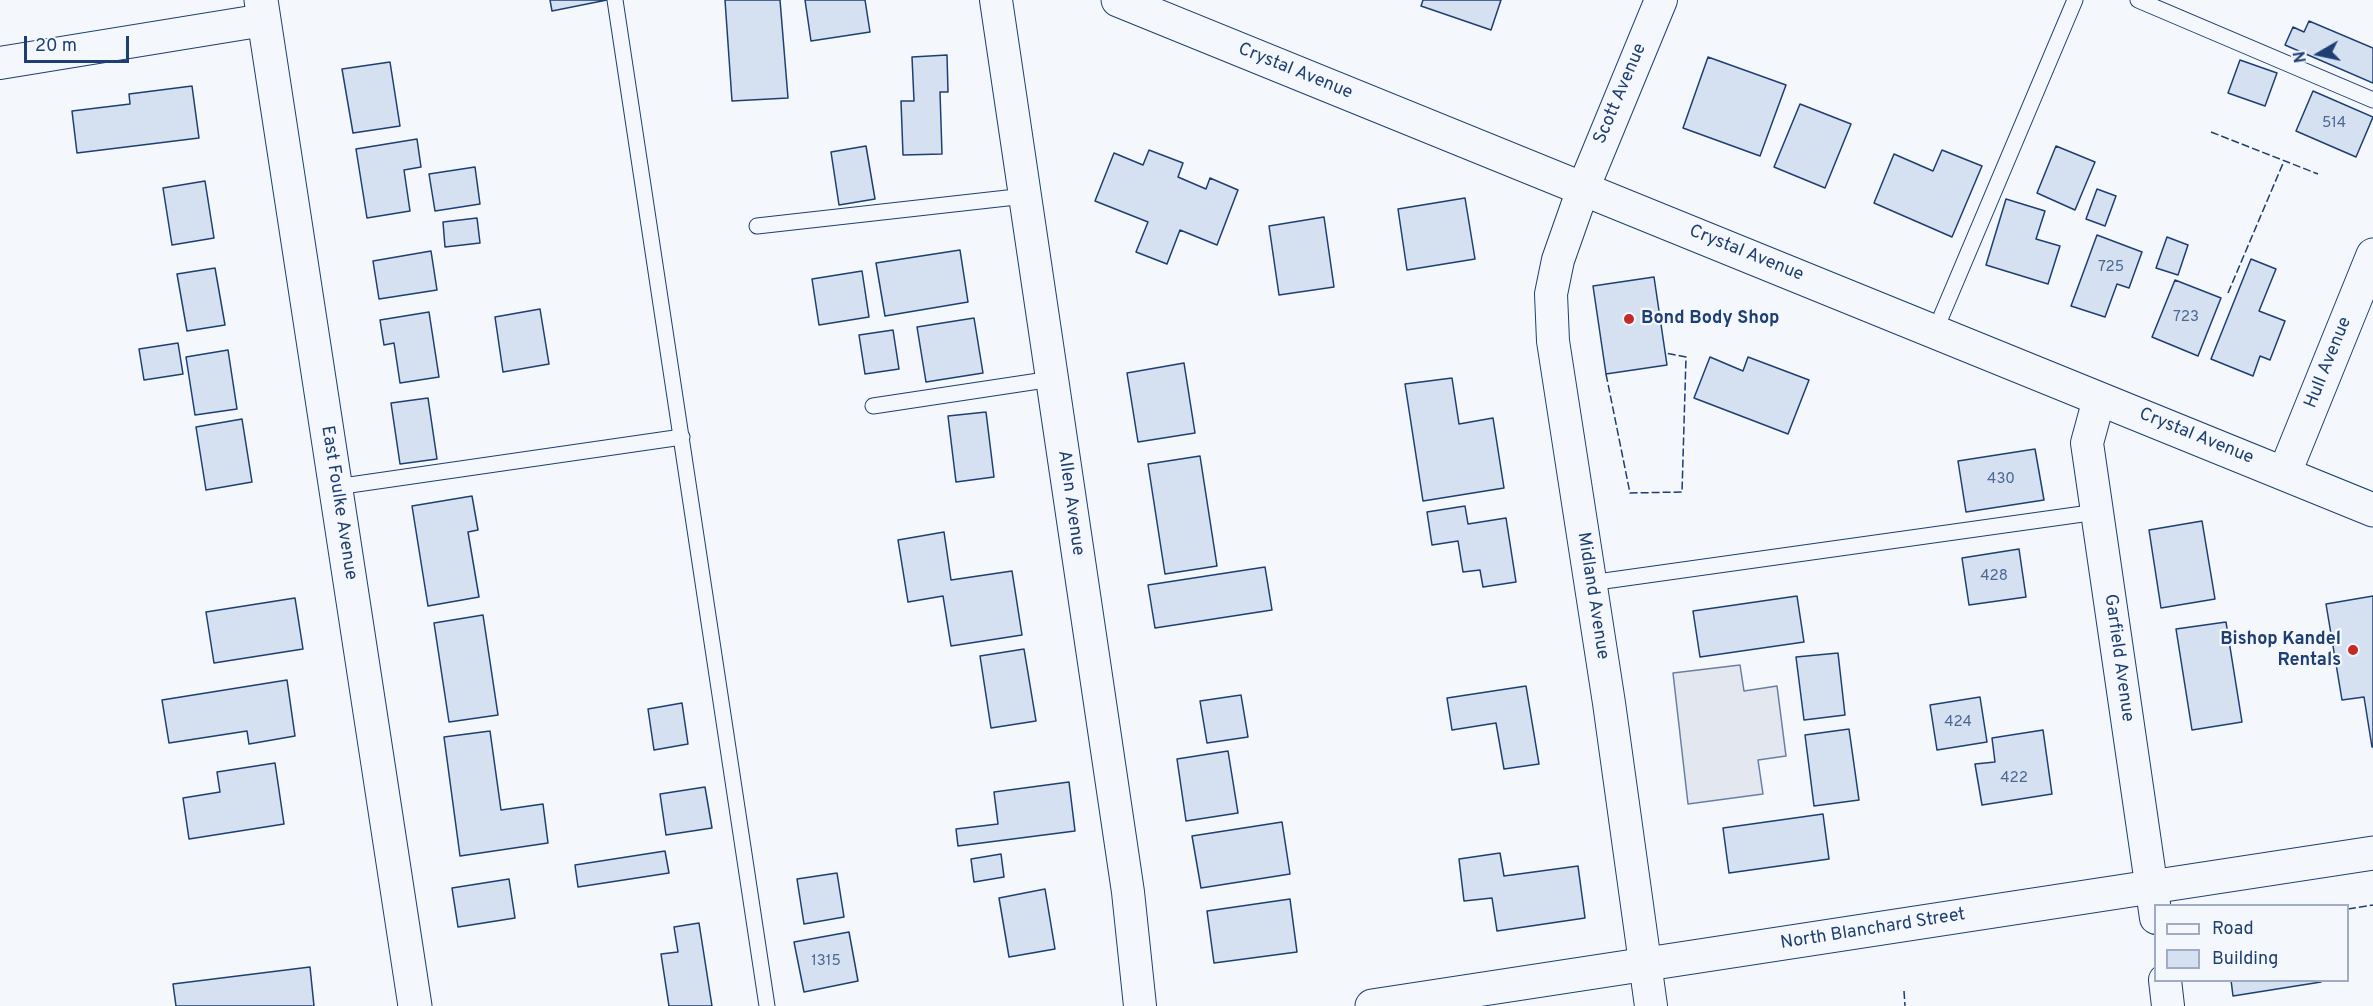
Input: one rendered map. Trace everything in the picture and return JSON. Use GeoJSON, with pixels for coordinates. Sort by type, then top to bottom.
{"type":"FeatureCollection","features":[{"type":"Feature","properties":{"kind":"street","name":"Allen Avenue"},"geometry":{"type":"LineString","coordinates":[[996,0],[1128,892],[1140,1006]]}},
{"type":"Feature","properties":{"kind":"street","name":"Crystal Avenue"},"geometry":{"type":"LineString","coordinates":[[1118,0],[2099,399],[2285,472],[2373,510]]}},
{"type":"Feature","properties":{"kind":"street","name":"Scott Avenue"},"geometry":{"type":"LineString","coordinates":[[1582,189],[1660,0]]}},
{"type":"Feature","properties":{"kind":"street"},"geometry":{"type":"LineString","coordinates":[[0,63],[262,10]]}},
{"type":"Feature","properties":{"kind":"street","name":"East Foulke Avenue"},"geometry":{"type":"LineString","coordinates":[[262,10],[416,1006]]}},
{"type":"Feature","properties":{"kind":"street","name":"Midland Avenue"},"geometry":{"type":"LineString","coordinates":[[1582,189],[1558,260],[1551,294],[1553,341],[1651,1006]]}},
{"type":"Feature","properties":{"kind":"street","name":"Hull Avenue"},"geometry":{"type":"LineString","coordinates":[[2285,472],[2373,255]]}},
{"type":"Feature","properties":{"kind":"street","name":"Garfield Avenue"},"geometry":{"type":"LineString","coordinates":[[2099,399],[2087,443],[2153,903]]}},
{"type":"Feature","properties":{"kind":"street","name":"North Blanchard Street"},"geometry":{"type":"LineString","coordinates":[[1372,1006],[1645,965],[2153,903],[2373,853]]}},
{"type":"Feature","properties":{"kind":"street"},"geometry":{"type":"LineString","coordinates":[[2164,982],[2168,1006]]}},
{"type":"Feature","properties":{"kind":"lane"},"geometry":{"type":"LineString","coordinates":[[615,0],[768,1006]]}},
{"type":"Feature","properties":{"kind":"lane"},"geometry":{"type":"LineString","coordinates":[[1935,331],[2075,0]]}},
{"type":"Feature","properties":{"kind":"lane"},"geometry":{"type":"LineString","coordinates":[[2138,0],[2373,100]]}},
{"type":"Feature","properties":{"kind":"lane"},"geometry":{"type":"LineString","coordinates":[[758,226],[1025,196]]}},
{"type":"Feature","properties":{"kind":"lane"},"geometry":{"type":"LineString","coordinates":[[873,406],[1052,379]]}},
{"type":"Feature","properties":{"kind":"lane"},"geometry":{"type":"LineString","coordinates":[[336,487],[682,437]]}},
{"type":"Feature","properties":{"kind":"lane"},"geometry":{"type":"LineString","coordinates":[[1590,583],[2097,512]]}},
{"type":"Feature","properties":{"kind":"shaded area"},"geometry":{"type":"Polygon","coordinates":[[[1740,665],[1744,691],[1777,686],[1786,756],[1758,760],[1763,794],[1688,804],[1673,673],[1740,665]]]}},
{"type":"Feature","properties":{"kind":"building"},"geometry":{"type":"Polygon","coordinates":[[[550,0],[607,0],[552,11],[550,0]]]}},
{"type":"Feature","properties":{"kind":"building"},"geometry":{"type":"Polygon","coordinates":[[[725,0],[780,0],[788,98],[732,101],[725,0]]]}},
{"type":"Feature","properties":{"kind":"building"},"geometry":{"type":"Polygon","coordinates":[[[805,0],[865,0],[870,32],[811,41],[805,0]]]}},
{"type":"Feature","properties":{"kind":"building"},"geometry":{"type":"Polygon","coordinates":[[[1423,0],[1501,0],[1491,30],[1421,6],[1423,0]]]}},
{"type":"Feature","properties":{"kind":"building"},"geometry":{"type":"Polygon","coordinates":[[[2309,21],[2373,48],[2373,83],[2285,45],[2293,27],[2304,32],[2309,21]]]}},
{"type":"Feature","properties":{"kind":"building"},"geometry":{"type":"Polygon","coordinates":[[[947,55],[948,92],[940,92],[942,154],[903,155],[901,101],[914,101],[912,57],[947,55]]]}},
{"type":"Feature","properties":{"kind":"building"},"geometry":{"type":"Polygon","coordinates":[[[1708,57],[1786,85],[1760,156],[1683,128],[1708,57]]]}},
{"type":"Feature","properties":{"kind":"building"},"geometry":{"type":"Polygon","coordinates":[[[2240,60],[2277,73],[2265,106],[2228,93],[2240,60]]]}},
{"type":"Feature","properties":{"kind":"building"},"geometry":{"type":"Polygon","coordinates":[[[390,62],[400,126],[353,133],[342,69],[390,62]]]}},
{"type":"Feature","properties":{"kind":"building"},"geometry":{"type":"Polygon","coordinates":[[[192,86],[199,138],[77,153],[72,111],[130,104],[129,94],[192,86]]]}},
{"type":"Feature","properties":{"kind":"building"},"geometry":{"type":"Polygon","coordinates":[[[2313,91],[2373,117],[2356,157],[2296,131],[2313,91]]]}},
{"type":"Feature","properties":{"kind":"building"},"geometry":{"type":"Polygon","coordinates":[[[1800,104],[1851,124],[1825,188],[1774,167],[1800,104]]]}},
{"type":"Feature","properties":{"kind":"building"},"geometry":{"type":"Polygon","coordinates":[[[417,139],[421,167],[404,170],[410,211],[367,218],[356,149],[417,139]]]}},
{"type":"Feature","properties":{"kind":"building"},"geometry":{"type":"Polygon","coordinates":[[[866,146],[875,199],[839,205],[831,152],[866,146]]]}},
{"type":"Feature","properties":{"kind":"building"},"geometry":{"type":"Polygon","coordinates":[[[2056,146],[2095,162],[2075,210],[2037,193],[2056,146]]]}},
{"type":"Feature","properties":{"kind":"building"},"geometry":{"type":"Polygon","coordinates":[[[1149,150],[1183,163],[1178,177],[1206,189],[1210,178],[1238,190],[1217,245],[1180,230],[1167,264],[1136,252],[1148,222],[1095,201],[1114,153],[1143,165],[1149,150]]]}},
{"type":"Feature","properties":{"kind":"building"},"geometry":{"type":"Polygon","coordinates":[[[1942,150],[1982,166],[1952,237],[1874,203],[1894,154],[1933,171],[1942,150]]]}},
{"type":"Feature","properties":{"kind":"building"},"geometry":{"type":"Polygon","coordinates":[[[475,167],[480,204],[435,211],[429,174],[475,167]]]}},
{"type":"Feature","properties":{"kind":"building"},"geometry":{"type":"Polygon","coordinates":[[[205,181],[214,238],[172,245],[163,188],[205,181]]]}},
{"type":"Feature","properties":{"kind":"building"},"geometry":{"type":"Polygon","coordinates":[[[2097,189],[2116,196],[2105,226],[2086,219],[2097,189]]]}},
{"type":"Feature","properties":{"kind":"building"},"geometry":{"type":"Polygon","coordinates":[[[1465,198],[1475,259],[1407,270],[1398,209],[1465,198]]]}},
{"type":"Feature","properties":{"kind":"building"},"geometry":{"type":"Polygon","coordinates":[[[2006,199],[2045,211],[2036,239],[2060,246],[2048,284],[1986,265],[2006,199]]]}},
{"type":"Feature","properties":{"kind":"building"},"geometry":{"type":"Polygon","coordinates":[[[1324,217],[1334,287],[1279,295],[1269,226],[1324,217]]]}},
{"type":"Feature","properties":{"kind":"building"},"geometry":{"type":"Polygon","coordinates":[[[477,218],[480,243],[445,247],[443,222],[477,218]]]}},
{"type":"Feature","properties":{"kind":"building"},"geometry":{"type":"Polygon","coordinates":[[[2097,235],[2142,252],[2129,288],[2117,284],[2105,317],[2071,306],[2097,235]]]}},
{"type":"Feature","properties":{"kind":"building"},"geometry":{"type":"Polygon","coordinates":[[[2167,237],[2188,245],[2178,275],[2156,268],[2167,237]]]}},
{"type":"Feature","properties":{"kind":"building"},"geometry":{"type":"Polygon","coordinates":[[[960,250],[968,302],[885,316],[876,263],[960,250]]]}},
{"type":"Feature","properties":{"kind":"building"},"geometry":{"type":"Polygon","coordinates":[[[431,251],[437,290],[379,299],[373,261],[431,251]]]}},
{"type":"Feature","properties":{"kind":"building"},"geometry":{"type":"Polygon","coordinates":[[[2251,259],[2276,269],[2259,311],[2285,321],[2270,360],[2260,356],[2253,376],[2211,359],[2251,259]]]}},
{"type":"Feature","properties":{"kind":"building"},"geometry":{"type":"Polygon","coordinates":[[[215,268],[225,325],[187,331],[177,274],[215,268]]]}},
{"type":"Feature","properties":{"kind":"building"},"geometry":{"type":"Polygon","coordinates":[[[862,271],[869,317],[819,325],[812,279],[862,271]]]}},
{"type":"Feature","properties":{"kind":"building","name":"Bond Body Shop"},"geometry":{"type":"Polygon","coordinates":[[[1654,277],[1667,365],[1606,374],[1593,286],[1654,277]]]}},
{"type":"Feature","properties":{"kind":"building"},"geometry":{"type":"Polygon","coordinates":[[[2175,280],[2221,298],[2198,356],[2152,337],[2175,280]]]}},
{"type":"Feature","properties":{"kind":"building"},"geometry":{"type":"Polygon","coordinates":[[[540,309],[549,364],[503,372],[495,317],[540,309]]]}},
{"type":"Feature","properties":{"kind":"building"},"geometry":{"type":"Polygon","coordinates":[[[429,312],[439,377],[400,383],[394,343],[384,345],[380,320],[429,312]]]}},
{"type":"Feature","properties":{"kind":"building"},"geometry":{"type":"Polygon","coordinates":[[[974,318],[983,373],[926,382],[917,327],[974,318]]]}},
{"type":"Feature","properties":{"kind":"building"},"geometry":{"type":"Polygon","coordinates":[[[893,330],[899,369],[865,374],[859,335],[893,330]]]}},
{"type":"Feature","properties":{"kind":"building"},"geometry":{"type":"Polygon","coordinates":[[[178,343],[183,374],[144,380],[139,349],[178,343]]]}},
{"type":"Feature","properties":{"kind":"building"},"geometry":{"type":"Polygon","coordinates":[[[228,350],[237,409],[195,415],[186,357],[228,350]]]}},
{"type":"Feature","properties":{"kind":"building"},"geometry":{"type":"Polygon","coordinates":[[[1710,357],[1743,371],[1748,357],[1809,380],[1788,434],[1694,398],[1710,357]]]}},
{"type":"Feature","properties":{"kind":"building"},"geometry":{"type":"Polygon","coordinates":[[[1184,363],[1195,433],[1138,442],[1127,373],[1184,363]]]}},
{"type":"Feature","properties":{"kind":"building"},"geometry":{"type":"Polygon","coordinates":[[[1452,378],[1459,424],[1493,418],[1504,488],[1423,501],[1405,384],[1452,378]]]}},
{"type":"Feature","properties":{"kind":"building"},"geometry":{"type":"Polygon","coordinates":[[[428,398],[437,459],[400,464],[391,403],[428,398]]]}},
{"type":"Feature","properties":{"kind":"building"},"geometry":{"type":"Polygon","coordinates":[[[986,412],[994,477],[956,482],[948,416],[986,412]]]}},
{"type":"Feature","properties":{"kind":"building"},"geometry":{"type":"Polygon","coordinates":[[[242,419],[252,482],[206,490],[196,427],[242,419]]]}},
{"type":"Feature","properties":{"kind":"building"},"geometry":{"type":"Polygon","coordinates":[[[2035,449],[2044,500],[1966,512],[1958,461],[2035,449]]]}},
{"type":"Feature","properties":{"kind":"building"},"geometry":{"type":"Polygon","coordinates":[[[1200,456],[1217,566],[1165,574],[1148,464],[1200,456]]]}},
{"type":"Feature","properties":{"kind":"building"},"geometry":{"type":"Polygon","coordinates":[[[472,496],[478,530],[468,532],[479,597],[428,606],[412,506],[472,496]]]}},
{"type":"Feature","properties":{"kind":"building"},"geometry":{"type":"Polygon","coordinates":[[[1465,506],[1468,524],[1506,518],[1516,582],[1483,587],[1480,570],[1463,572],[1458,541],[1432,545],[1427,512],[1465,506]]]}},
{"type":"Feature","properties":{"kind":"building"},"geometry":{"type":"Polygon","coordinates":[[[2202,521],[2215,599],[2161,608],[2149,530],[2202,521]]]}},
{"type":"Feature","properties":{"kind":"building"},"geometry":{"type":"Polygon","coordinates":[[[944,532],[951,580],[1012,571],[1022,635],[951,646],[943,596],[908,602],[898,540],[944,532]]]}},
{"type":"Feature","properties":{"kind":"building"},"geometry":{"type":"Polygon","coordinates":[[[2019,549],[2026,597],[1969,605],[1962,558],[2019,549]]]}},
{"type":"Feature","properties":{"kind":"building"},"geometry":{"type":"Polygon","coordinates":[[[1265,567],[1272,610],[1155,628],[1148,585],[1265,567]]]}},
{"type":"Feature","properties":{"kind":"building"},"geometry":{"type":"Polygon","coordinates":[[[1797,596],[1804,642],[1700,657],[1693,611],[1797,596]]]}},
{"type":"Feature","properties":{"kind":"building","name":"Bishop Kandel Rentals"},"geometry":{"type":"Polygon","coordinates":[[[2373,596],[2372,747],[2364,697],[2342,700],[2326,604],[2373,596]]]}},
{"type":"Feature","properties":{"kind":"building"},"geometry":{"type":"Polygon","coordinates":[[[295,598],[303,649],[214,663],[206,612],[295,598]]]}},
{"type":"Feature","properties":{"kind":"building"},"geometry":{"type":"Polygon","coordinates":[[[483,615],[498,715],[449,722],[434,623],[483,615]]]}},
{"type":"Feature","properties":{"kind":"building"},"geometry":{"type":"Polygon","coordinates":[[[2226,622],[2242,722],[2192,730],[2176,629],[2226,622]]]}},
{"type":"Feature","properties":{"kind":"building"},"geometry":{"type":"Polygon","coordinates":[[[1024,649],[1036,721],[991,728],[980,656],[1024,649]]]}},
{"type":"Feature","properties":{"kind":"building"},"geometry":{"type":"Polygon","coordinates":[[[1838,653],[1845,715],[1804,720],[1796,657],[1838,653]]]}},
{"type":"Feature","properties":{"kind":"building"},"geometry":{"type":"Polygon","coordinates":[[[287,680],[295,736],[249,744],[247,731],[169,743],[162,700],[287,680]]]}},
{"type":"Feature","properties":{"kind":"building"},"geometry":{"type":"Polygon","coordinates":[[[1526,686],[1539,764],[1504,769],[1496,723],[1452,730],[1447,698],[1526,686]]]}},
{"type":"Feature","properties":{"kind":"building"},"geometry":{"type":"Polygon","coordinates":[[[1241,695],[1248,737],[1207,743],[1200,701],[1241,695]]]}},
{"type":"Feature","properties":{"kind":"building"},"geometry":{"type":"Polygon","coordinates":[[[1980,697],[1987,742],[1937,750],[1930,705],[1980,697]]]}},
{"type":"Feature","properties":{"kind":"building"},"geometry":{"type":"Polygon","coordinates":[[[682,703],[688,744],[654,750],[648,709],[682,703]]]}},
{"type":"Feature","properties":{"kind":"building"},"geometry":{"type":"Polygon","coordinates":[[[1849,729],[1859,800],[1814,806],[1805,735],[1849,729]]]}},
{"type":"Feature","properties":{"kind":"building"},"geometry":{"type":"Polygon","coordinates":[[[2043,730],[2052,794],[1982,805],[1975,764],[1995,762],[1992,738],[2043,730]]]}},
{"type":"Feature","properties":{"kind":"building"},"geometry":{"type":"Polygon","coordinates":[[[490,731],[501,810],[543,804],[548,843],[460,856],[444,737],[490,731]]]}},
{"type":"Feature","properties":{"kind":"building"},"geometry":{"type":"Polygon","coordinates":[[[1228,751],[1238,813],[1186,821],[1177,759],[1228,751]]]}},
{"type":"Feature","properties":{"kind":"building"},"geometry":{"type":"Polygon","coordinates":[[[275,763],[284,824],[189,839],[183,798],[220,792],[217,772],[275,763]]]}},
{"type":"Feature","properties":{"kind":"building"},"geometry":{"type":"Polygon","coordinates":[[[1069,782],[1075,831],[958,846],[956,829],[998,824],[994,792],[1069,782]]]}},
{"type":"Feature","properties":{"kind":"building"},"geometry":{"type":"Polygon","coordinates":[[[705,787],[712,828],[666,835],[660,794],[705,787]]]}},
{"type":"Feature","properties":{"kind":"building"},"geometry":{"type":"Polygon","coordinates":[[[1823,814],[1829,859],[1729,873],[1723,828],[1823,814]]]}},
{"type":"Feature","properties":{"kind":"building"},"geometry":{"type":"Polygon","coordinates":[[[1282,822],[1290,874],[1201,888],[1192,836],[1282,822]]]}},
{"type":"Feature","properties":{"kind":"building"},"geometry":{"type":"Polygon","coordinates":[[[665,851],[669,873],[578,887],[575,865],[665,851]]]}},
{"type":"Feature","properties":{"kind":"building"},"geometry":{"type":"Polygon","coordinates":[[[1500,853],[1504,876],[1578,866],[1585,918],[1497,931],[1492,898],[1464,901],[1459,859],[1500,853]]]}},
{"type":"Feature","properties":{"kind":"building"},"geometry":{"type":"Polygon","coordinates":[[[1001,854],[1004,877],[974,882],[971,859],[1001,854]]]}},
{"type":"Feature","properties":{"kind":"building"},"geometry":{"type":"Polygon","coordinates":[[[837,873],[844,917],[804,924],[797,879],[837,873]]]}},
{"type":"Feature","properties":{"kind":"building"},"geometry":{"type":"Polygon","coordinates":[[[509,879],[515,918],[458,927],[452,888],[509,879]]]}},
{"type":"Feature","properties":{"kind":"building"},"geometry":{"type":"Polygon","coordinates":[[[1045,889],[1055,949],[1009,957],[999,898],[1045,889]]]}},
{"type":"Feature","properties":{"kind":"building"},"geometry":{"type":"Polygon","coordinates":[[[1290,899],[1297,952],[1214,963],[1207,911],[1290,899]]]}},
{"type":"Feature","properties":{"kind":"building"},"geometry":{"type":"Polygon","coordinates":[[[699,923],[712,1006],[669,1006],[661,954],[678,952],[674,927],[699,923]]]}},
{"type":"Feature","properties":{"kind":"building"},"geometry":{"type":"Polygon","coordinates":[[[849,932],[858,981],[804,992],[794,942],[849,932]]]}},
{"type":"Feature","properties":{"kind":"building"},"geometry":{"type":"Polygon","coordinates":[[[310,967],[314,1006],[176,1006],[173,984],[310,967]]]}},
{"type":"Feature","properties":{"kind":"building"},"geometry":{"type":"Polygon","coordinates":[[[2231,982],[2321,982],[2233,996],[2231,982]]]}},
{"type":"Feature","properties":{"kind":"fence"},"geometry":{"type":"LineString","coordinates":[[2211,132],[2318,174]]}},
{"type":"Feature","properties":{"kind":"fence"},"geometry":{"type":"LineString","coordinates":[[2228,293],[2284,161]]}},
{"type":"Feature","properties":{"kind":"fence"},"geometry":{"type":"LineString","coordinates":[[1606,374],[1630,493],[1682,492],[1686,357],[1665,353]]}},
{"type":"Feature","properties":{"kind":"fence"},"geometry":{"type":"LineString","coordinates":[[2349,909],[2373,905]]}},
{"type":"Feature","properties":{"kind":"fence"},"geometry":{"type":"LineString","coordinates":[[1904,991],[1905,1006]]}},
{"type":"Feature","properties":{"kind":"place","name":"Bond Body Shop"},"geometry":{"type":"Point","coordinates":[1629,319]}},
{"type":"Feature","properties":{"kind":"place","name":"Bishop Kandel Rentals"},"geometry":{"type":"Point","coordinates":[2353,650]}}]}
